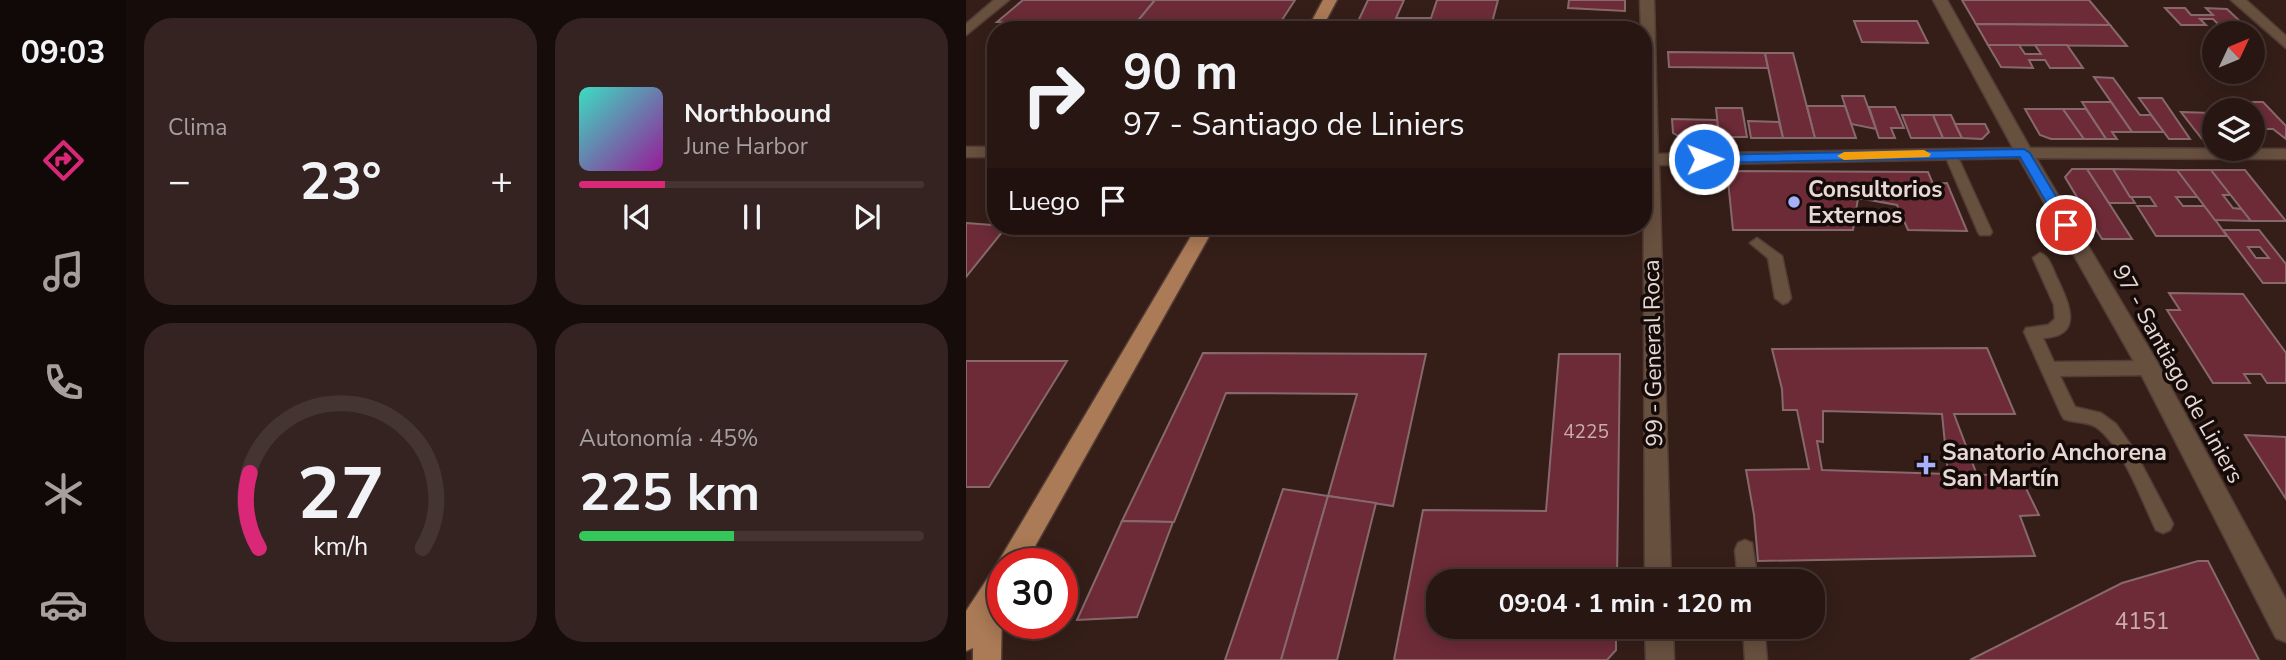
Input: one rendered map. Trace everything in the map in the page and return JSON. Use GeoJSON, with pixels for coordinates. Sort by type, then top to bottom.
{"type":"FeatureCollection","features":[{"type":"Feature","properties":{"kind":"main road"},"geometry":{"type":"LineString","coordinates":[[1319,21],[1330,0]]}},
{"type":"Feature","properties":{"kind":"main road"},"geometry":{"type":"LineString","coordinates":[[1019,548],[1201,235]]}},
{"type":"Feature","properties":{"kind":"main road"},"geometry":{"type":"LineString","coordinates":[[966,636],[987,602]]}},
{"type":"Feature","properties":{"kind":"main road"},"geometry":{"type":"LineString","coordinates":[[987,612],[987,660]]}},
{"type":"Feature","properties":{"kind":"street"},"geometry":{"type":"LineString","coordinates":[[966,31],[1002,0]]}},
{"type":"Feature","properties":{"kind":"street","name":"99 - General Roca"},"geometry":{"type":"LineString","coordinates":[[1647,0],[1647,21]]}},
{"type":"Feature","properties":{"kind":"street","name":"97 - Santiago de Liniers"},"geometry":{"type":"LineString","coordinates":[[1940,0],[2024,153],[2149,368],[2286,628]]}},
{"type":"Feature","properties":{"kind":"street"},"geometry":{"type":"LineString","coordinates":[[2238,0],[2286,44]]}},
{"type":"Feature","properties":{"kind":"street"},"geometry":{"type":"LineString","coordinates":[[966,152],[987,152]]}},
{"type":"Feature","properties":{"kind":"street"},"geometry":{"type":"LineString","coordinates":[[1652,160],[1950,153],[2286,154]]}},
{"type":"Feature","properties":{"kind":"street","name":"99 - General Roca"},"geometry":{"type":"LineString","coordinates":[[1648,235],[1658,569]]}},
{"type":"Feature","properties":{"kind":"street"},"geometry":{"type":"LineString","coordinates":[[1659,639],[1660,660]]}},
{"type":"Feature","properties":{"kind":"lane"},"geometry":{"type":"LineString","coordinates":[[1950,153],[1985,232]]}},
{"type":"Feature","properties":{"kind":"lane"},"geometry":{"type":"LineString","coordinates":[[1757,243],[1775,256],[1783,298]]}},
{"type":"Feature","properties":{"kind":"lane"},"geometry":{"type":"LineString","coordinates":[[2040,258],[2062,305],[2063,321],[2052,331],[2032,332],[2049,369],[2070,414],[2088,415],[2104,422],[2116,436],[2164,524]]}},
{"type":"Feature","properties":{"kind":"lane"},"geometry":{"type":"LineString","coordinates":[[2049,369],[2149,368]]}},
{"type":"Feature","properties":{"kind":"lane"},"geometry":{"type":"LineString","coordinates":[[1745,550],[1747,569]]}},
{"type":"Feature","properties":{"kind":"lane"},"geometry":{"type":"LineString","coordinates":[[1754,639],[1756,660]]}},
{"type":"Feature","properties":{"kind":"building"},"geometry":{"type":"Polygon","coordinates":[[[1023,0],[1155,0],[1138,21],[998,21],[1023,0]]]}},
{"type":"Feature","properties":{"kind":"building"},"geometry":{"type":"Polygon","coordinates":[[[1155,0],[1295,0],[1281,21],[1138,21],[1155,0]]]}},
{"type":"Feature","properties":{"kind":"building"},"geometry":{"type":"Polygon","coordinates":[[[1368,0],[1404,0],[1396,18],[1431,18],[1437,0],[1498,0],[1492,21],[1358,21],[1368,0]]]}},
{"type":"Feature","properties":{"kind":"building"},"geometry":{"type":"Polygon","coordinates":[[[1569,0],[1625,0],[1625,11],[1568,8],[1569,0]]]}},
{"type":"Feature","properties":{"kind":"building"},"geometry":{"type":"Polygon","coordinates":[[[1962,0],[2089,0],[2110,25],[1976,24],[1962,0]]]}},
{"type":"Feature","properties":{"kind":"building"},"geometry":{"type":"Polygon","coordinates":[[[2165,8],[2185,8],[2191,15],[2213,15],[2206,8],[2227,9],[2240,21],[2200,19],[2202,25],[2181,25],[2165,8]]]}},
{"type":"Feature","properties":{"kind":"building"},"geometry":{"type":"Polygon","coordinates":[[[1854,21],[1917,21],[1928,43],[1862,42],[1854,21]]]}},
{"type":"Feature","properties":{"kind":"building"},"geometry":{"type":"Polygon","coordinates":[[[1976,24],[2110,25],[2127,46],[1988,45],[1976,24]]]}},
{"type":"Feature","properties":{"kind":"building"},"geometry":{"type":"Polygon","coordinates":[[[1988,45],[2019,45],[2025,54],[2041,54],[2035,45],[2067,45],[2083,68],[2050,68],[2045,60],[2029,60],[2033,68],[2001,67],[1988,45]]]}},
{"type":"Feature","properties":{"kind":"building"},"geometry":{"type":"Polygon","coordinates":[[[1668,52],[1765,53],[1768,68],[1669,67],[1668,52]]]}},
{"type":"Feature","properties":{"kind":"building"},"geometry":{"type":"Polygon","coordinates":[[[1765,53],[1793,53],[1815,138],[1783,138],[1765,53]]]}},
{"type":"Feature","properties":{"kind":"building"},"geometry":{"type":"Polygon","coordinates":[[[2094,77],[2113,78],[2140,115],[2151,115],[2164,132],[2132,132],[2094,77]]]}},
{"type":"Feature","properties":{"kind":"building"},"geometry":{"type":"Polygon","coordinates":[[[1842,96],[1864,96],[1876,129],[1851,124],[1842,96]]]}},
{"type":"Feature","properties":{"kind":"building"},"geometry":{"type":"Polygon","coordinates":[[[2139,98],[2162,98],[2190,139],[2169,139],[2139,98]]]}},
{"type":"Feature","properties":{"kind":"building"},"geometry":{"type":"Polygon","coordinates":[[[2082,102],[2111,102],[2132,132],[2112,132],[2117,139],[2106,139],[2082,102]]]}},
{"type":"Feature","properties":{"kind":"building"},"geometry":{"type":"Polygon","coordinates":[[[2265,104],[2286,126],[2286,139],[2273,129],[2265,129],[2265,104]]]}},
{"type":"Feature","properties":{"kind":"building"},"geometry":{"type":"Polygon","coordinates":[[[1807,106],[1845,106],[1856,138],[1815,138],[1807,106]]]}},
{"type":"Feature","properties":{"kind":"building"},"geometry":{"type":"Polygon","coordinates":[[[1869,107],[1895,107],[1904,128],[1891,128],[1895,138],[1879,138],[1869,107]]]}},
{"type":"Feature","properties":{"kind":"building"},"geometry":{"type":"Polygon","coordinates":[[[1716,108],[1742,108],[1747,137],[1719,137],[1716,108]]]}},
{"type":"Feature","properties":{"kind":"building"},"geometry":{"type":"Polygon","coordinates":[[[2025,109],[2063,109],[2084,139],[2051,139],[2040,135],[2025,109]]]}},
{"type":"Feature","properties":{"kind":"building"},"geometry":{"type":"Polygon","coordinates":[[[2063,109],[2086,109],[2106,139],[2084,139],[2063,109]]]}},
{"type":"Feature","properties":{"kind":"building"},"geometry":{"type":"Polygon","coordinates":[[[2181,112],[2202,113],[2202,139],[2181,112]]]}},
{"type":"Feature","properties":{"kind":"building"},"geometry":{"type":"Polygon","coordinates":[[[1902,115],[1933,115],[1943,138],[1911,138],[1902,115]]]}},
{"type":"Feature","properties":{"kind":"building"},"geometry":{"type":"Polygon","coordinates":[[[1933,115],[1951,115],[1962,138],[1943,138],[1933,115]]]}},
{"type":"Feature","properties":{"kind":"building"},"geometry":{"type":"Polygon","coordinates":[[[1672,119],[1717,120],[1719,137],[1680,137],[1673,133],[1672,119]]]}},
{"type":"Feature","properties":{"kind":"building"},"geometry":{"type":"Polygon","coordinates":[[[1748,121],[1779,122],[1783,138],[1751,138],[1748,121]]]}},
{"type":"Feature","properties":{"kind":"building"},"geometry":{"type":"Polygon","coordinates":[[[1955,124],[1985,124],[1989,132],[1982,139],[1962,138],[1955,124]]]}},
{"type":"Feature","properties":{"kind":"building"},"geometry":{"type":"Polygon","coordinates":[[[2072,169],[2087,169],[2132,239],[2102,239],[2065,177],[2072,169]]]}},
{"type":"Feature","properties":{"kind":"building"},"geometry":{"type":"Polygon","coordinates":[[[2087,169],[2113,169],[2135,203],[2109,203],[2087,169]]]}},
{"type":"Feature","properties":{"kind":"building"},"geometry":{"type":"Polygon","coordinates":[[[2113,169],[2177,170],[2198,197],[2176,197],[2183,206],[2205,206],[2227,236],[2156,236],[2137,206],[2156,206],[2150,197],[2130,197],[2113,169]]]}},
{"type":"Feature","properties":{"kind":"building"},"geometry":{"type":"Polygon","coordinates":[[[2177,170],[2211,170],[2231,195],[2223,195],[2233,208],[2242,209],[2251,221],[2215,220],[2177,170]]]}},
{"type":"Feature","properties":{"kind":"building"},"geometry":{"type":"Polygon","coordinates":[[[2211,170],[2245,170],[2286,221],[2251,221],[2211,170]]]}},
{"type":"Feature","properties":{"kind":"building","name":"Consultorios Externos"},"geometry":{"type":"Polygon","coordinates":[[[1727,171],[1928,172],[1933,184],[1947,183],[1967,231],[1908,230],[1897,205],[1858,198],[1853,230],[1733,230],[1727,171]]]}},
{"type":"Feature","properties":{"kind":"building"},"geometry":{"type":"Polygon","coordinates":[[[966,223],[987,225],[987,235],[1000,235],[966,277],[966,223]]]}},
{"type":"Feature","properties":{"kind":"building"},"geometry":{"type":"Polygon","coordinates":[[[2223,230],[2259,230],[2286,264],[2286,283],[2263,283],[2223,230]],[[2248,247],[2256,258],[2269,258],[2260,247],[2248,247]]]}},
{"type":"Feature","properties":{"kind":"building"},"geometry":{"type":"Polygon","coordinates":[[[2169,293],[2243,294],[2286,353],[2286,383],[2267,383],[2261,374],[2244,374],[2250,383],[2213,383],[2167,310],[2180,310],[2169,293]]]}},
{"type":"Feature","properties":{"kind":"building","name":"Sanatorio Anchorena San Martín"},"geometry":{"type":"Polygon","coordinates":[[[1987,348],[2015,414],[1954,414],[1977,475],[2019,474],[2039,515],[2020,516],[2035,556],[1758,561],[1746,470],[1809,469],[1797,410],[1783,410],[1782,389],[1772,349],[1987,348]],[[1823,411],[1823,442],[1817,441],[1822,470],[1948,474],[1942,414],[1823,411]]]}},
{"type":"Feature","properties":{"kind":"building"},"geometry":{"type":"Polygon","coordinates":[[[1203,353],[1426,354],[1393,506],[1328,496],[1357,394],[1226,393],[1174,522],[1122,521],[1203,353]]]}},
{"type":"Feature","properties":{"kind":"building"},"geometry":{"type":"Polygon","coordinates":[[[1559,354],[1620,354],[1617,569],[1426,569],[1426,639],[1616,639],[1616,650],[1607,660],[1394,660],[1423,510],[1546,511],[1559,354]]]}},
{"type":"Feature","properties":{"kind":"building"},"geometry":{"type":"Polygon","coordinates":[[[966,361],[1067,361],[989,487],[966,487],[966,361]]]}},
{"type":"Feature","properties":{"kind":"building"},"geometry":{"type":"Polygon","coordinates":[[[2245,435],[2286,437],[2286,499],[2245,435]]]}},
{"type":"Feature","properties":{"kind":"building"},"geometry":{"type":"Polygon","coordinates":[[[1283,489],[1328,496],[1281,660],[1225,660],[1283,489]]]}},
{"type":"Feature","properties":{"kind":"building"},"geometry":{"type":"Polygon","coordinates":[[[1328,496],[1376,503],[1337,660],[1281,660],[1328,496]]]}},
{"type":"Feature","properties":{"kind":"building"},"geometry":{"type":"Polygon","coordinates":[[[1122,521],[1173,522],[1137,617],[1078,620],[1122,521]]]}},
{"type":"Feature","properties":{"kind":"building"},"geometry":{"type":"Polygon","coordinates":[[[2198,561],[2208,561],[2259,660],[1970,660],[2122,583],[2198,561]]]}},
{"type":"Feature","properties":{"kind":"slow traffic"},"geometry":{"type":"LineString","coordinates":[[1844,156],[1924,154]]}},
{"type":"Feature","properties":{"kind":"place","name":"Consultorios Externos"},"geometry":{"type":"Point","coordinates":[1794,202]}},
{"type":"Feature","properties":{"kind":"place","name":"Sanatorio Anchorena San Martín"},"geometry":{"type":"Point","coordinates":[1926,465]}},
{"type":"Feature","properties":{"kind":"route"},"geometry":{"type":"LineString","coordinates":[[1704,159],[2024,153],[2066,225]]}}]}
